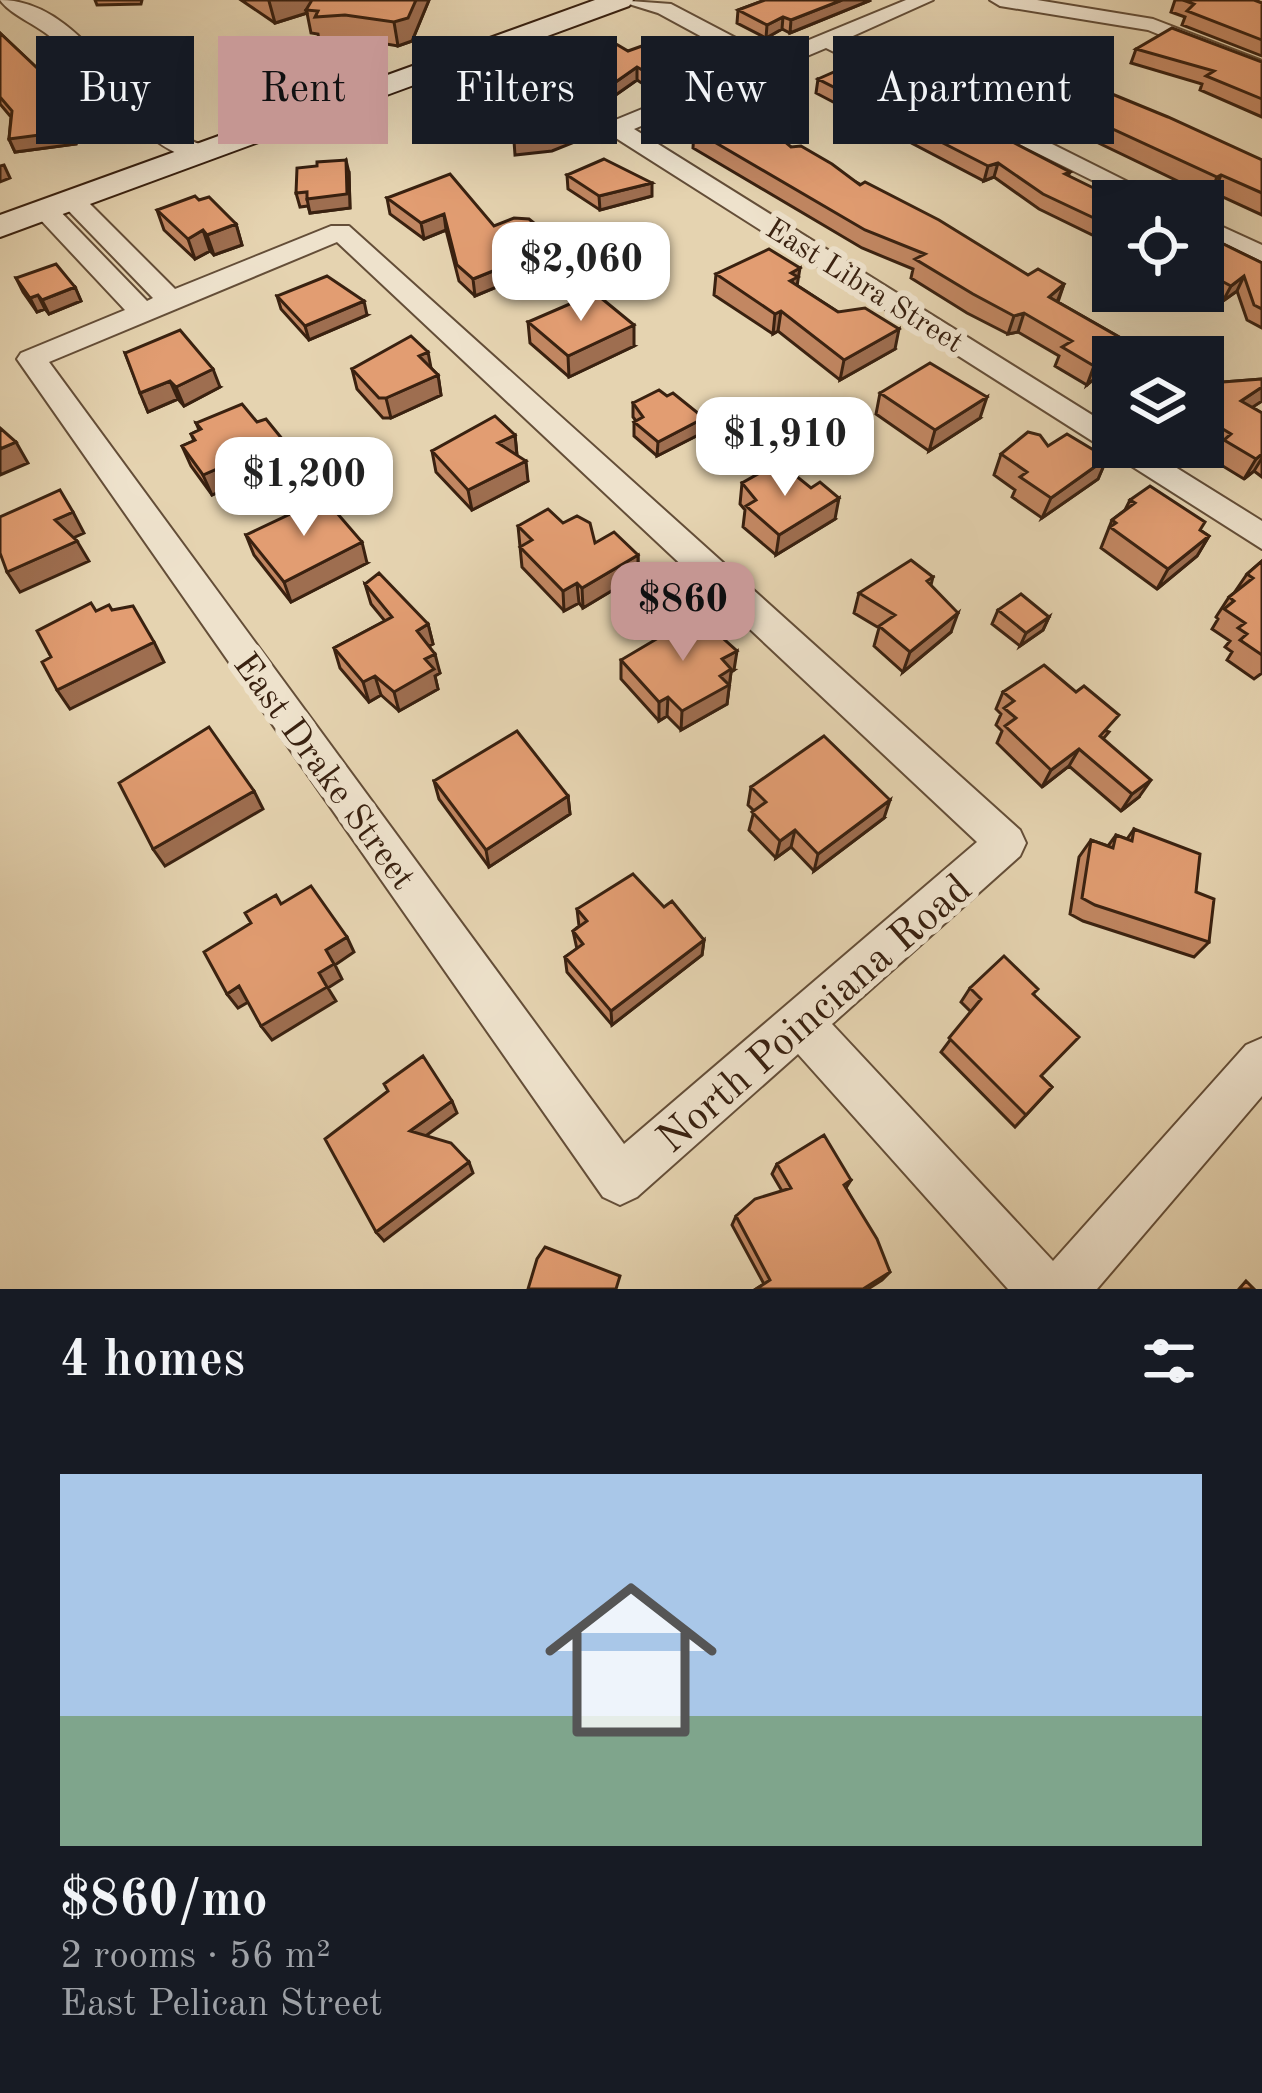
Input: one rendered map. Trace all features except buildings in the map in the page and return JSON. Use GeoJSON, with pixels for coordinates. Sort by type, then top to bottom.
{"type":"FeatureCollection","features":[{"type":"Feature","properties":{"kind":"main road"},"geometry":{"type":"LineString","coordinates":[[0,227],[623,0]]}},
{"type":"Feature","properties":{"kind":"street"},"geometry":{"type":"LineString","coordinates":[[8,0],[56,30],[168,139],[201,153]]}},
{"type":"Feature","properties":{"kind":"street"},"geometry":{"type":"LineString","coordinates":[[623,0],[664,8],[716,36]]}},
{"type":"Feature","properties":{"kind":"street"},"geometry":{"type":"LineString","coordinates":[[623,0],[638,16],[675,36]]}},
{"type":"Feature","properties":{"kind":"street"},"geometry":{"type":"LineString","coordinates":[[809,47],[923,0]]}},
{"type":"Feature","properties":{"kind":"street"},"geometry":{"type":"LineString","coordinates":[[1000,0],[1153,25],[1262,69]]}},
{"type":"Feature","properties":{"kind":"street"},"geometry":{"type":"LineString","coordinates":[[827,40],[1110,180]]}},
{"type":"Feature","properties":{"kind":"street","name":"East Libra Street"},"geometry":{"type":"LineString","coordinates":[[641,117],[616,128],[641,144]]}},
{"type":"Feature","properties":{"kind":"street","name":"East Libra Street"},"geometry":{"type":"LineString","coordinates":[[641,144],[1092,429]]}},
{"type":"Feature","properties":{"kind":"street"},"geometry":{"type":"LineString","coordinates":[[60,206],[171,302],[143,313],[60,206]]}},
{"type":"Feature","properties":{"kind":"street","name":"North Poinciana Road"},"geometry":{"type":"LineString","coordinates":[[171,302],[340,231],[1006,843],[620,1180]]}},
{"type":"Feature","properties":{"kind":"street"},"geometry":{"type":"LineString","coordinates":[[1224,236],[1262,255]]}},
{"type":"Feature","properties":{"kind":"street","name":"East Drake Street"},"geometry":{"type":"LineString","coordinates":[[143,313],[32,359],[620,1180]]}},
{"type":"Feature","properties":{"kind":"street","name":"East Libra Street"},"geometry":{"type":"LineString","coordinates":[[1153,468],[1262,537]]}},
{"type":"Feature","properties":{"kind":"street"},"geometry":{"type":"LineString","coordinates":[[802,1024],[1043,1289]]}},
{"type":"Feature","properties":{"kind":"street"},"geometry":{"type":"LineString","coordinates":[[1064,1289],[1262,1061]]}}]}
